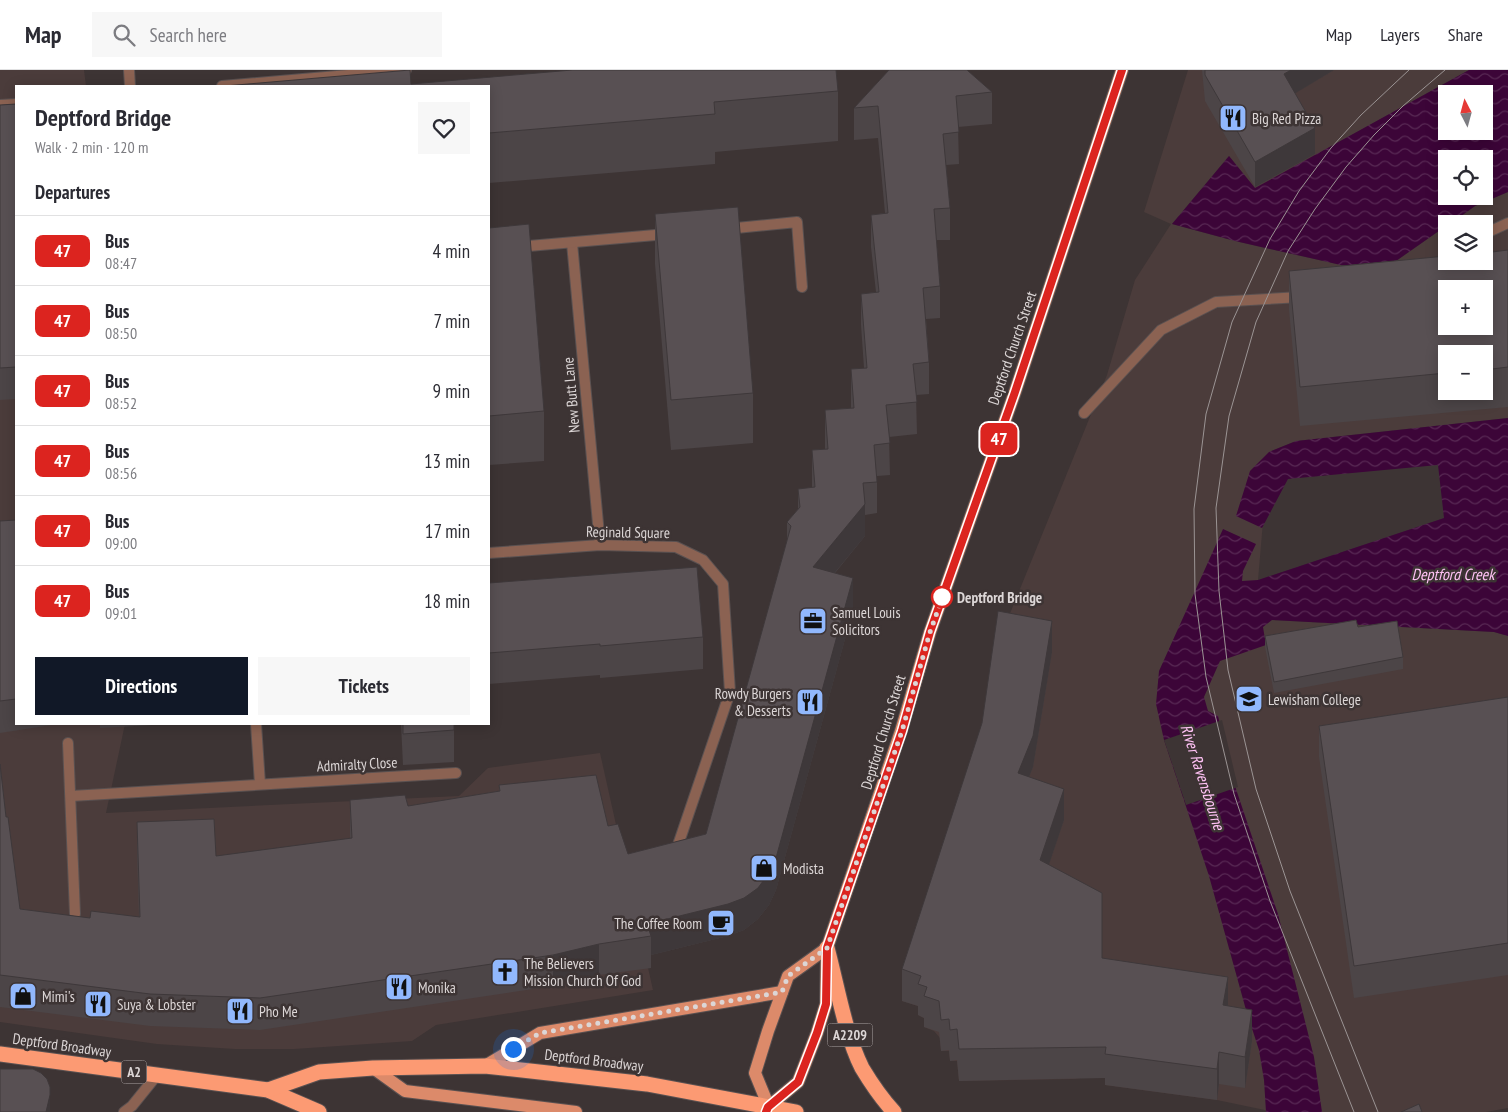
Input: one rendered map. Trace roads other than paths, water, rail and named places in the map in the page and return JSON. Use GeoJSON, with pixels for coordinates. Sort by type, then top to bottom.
{"type":"FeatureCollection","features":[{"type":"Feature","properties":{"kind":"highway","name":"A2209"},"geometry":{"type":"LineString","coordinates":[[827,948],[854,1049],[862,1068],[883,1100],[894,1112]]}},
{"type":"Feature","properties":{"kind":"highway","name":"Deptford Broadway"},"geometry":{"type":"LineString","coordinates":[[0,1054],[268,1090],[319,1112]]}},
{"type":"Feature","properties":{"kind":"highway","name":"Deptford Broadway"},"geometry":{"type":"LineString","coordinates":[[268,1090],[319,1072],[373,1068],[485,1066],[647,1084],[768,1110]]}},
{"type":"Feature","properties":{"kind":"highway","name":"A2"},"geometry":{"type":"LineString","coordinates":[[768,1110],[796,1112]]}},
{"type":"Feature","properties":{"kind":"main road","name":"Deptford Church Street"},"geometry":{"type":"LineString","coordinates":[[768,1110],[798,1082],[809,1054],[826,1004],[827,948],[902,731],[930,632],[1015,392],[1122,70]]}},
{"type":"Feature","properties":{"kind":"main road"},"geometry":{"type":"LineString","coordinates":[[768,1110],[755,1073],[782,992],[788,976],[827,948]]}},
{"type":"Feature","properties":{"kind":"main road"},"geometry":{"type":"LineString","coordinates":[[485,1066],[540,1033],[782,992]]}},
{"type":"Feature","properties":{"kind":"main road"},"geometry":{"type":"LineString","coordinates":[[373,1068],[405,1091],[576,1112]]}},
{"type":"Feature","properties":{"kind":"street"},"geometry":{"type":"LineString","coordinates":[[129,70],[130,85]]}},
{"type":"Feature","properties":{"kind":"street"},"geometry":{"type":"LineString","coordinates":[[234,85],[406,70]]}},
{"type":"Feature","properties":{"kind":"street"},"geometry":{"type":"LineString","coordinates":[[0,105],[15,104]]}},
{"type":"Feature","properties":{"kind":"street"},"geometry":{"type":"LineString","coordinates":[[718,229],[797,222],[802,287]]}},
{"type":"Feature","properties":{"kind":"street"},"geometry":{"type":"LineString","coordinates":[[1493,230],[1508,223]]}},
{"type":"Feature","properties":{"kind":"street"},"geometry":{"type":"LineString","coordinates":[[507,248],[680,233]]}},
{"type":"Feature","properties":{"kind":"street","name":"New Butt Lane"},"geometry":{"type":"LineString","coordinates":[[572,243],[600,544]]}},
{"type":"Feature","properties":{"kind":"street"},"geometry":{"type":"LineString","coordinates":[[1084,413],[1161,330],[1216,302],[1308,296]]}},
{"type":"Feature","properties":{"kind":"street","name":"Reginald Square"},"geometry":{"type":"LineString","coordinates":[[490,553],[600,544],[676,548],[703,560],[723,584],[730,692],[678,845]]}},
{"type":"Feature","properties":{"kind":"street"},"geometry":{"type":"LineString","coordinates":[[256,725],[260,784]]}},
{"type":"Feature","properties":{"kind":"street"},"geometry":{"type":"LineString","coordinates":[[68,743],[75,914]]}},
{"type":"Feature","properties":{"kind":"street","name":"Admiralty Close"},"geometry":{"type":"LineString","coordinates":[[70,796],[456,773]]}},
{"type":"Feature","properties":{"kind":"street"},"geometry":{"type":"LineString","coordinates":[[124,1112],[132,1106],[157,1075]]}},
{"type":"Feature","properties":{"kind":"water"},"geometry":{"type":"Polygon","coordinates":[[[1469,70],[1508,70],[1508,192],[1493,198],[1493,150],[1438,150],[1438,205],[1477,205],[1462,215],[1438,215],[1438,232],[1396,261],[1363,270],[1235,241],[1172,224],[1229,156],[1255,188],[1438,87],[1438,140],[1493,140],[1493,85],[1442,85],[1469,70]]]}},
{"type":"Feature","properties":{"kind":"water"},"geometry":{"type":"Polygon","coordinates":[[[1508,418],[1508,636],[1494,632],[1272,620],[1263,627],[1266,645],[1220,661],[1204,697],[1208,711],[1218,716],[1236,789],[1278,914],[1314,1057],[1322,1112],[1266,1112],[1264,1080],[1259,1050],[1209,876],[1164,740],[1156,704],[1159,671],[1223,529],[1256,544],[1243,571],[1242,581],[1258,580],[1444,518],[1438,465],[1288,479],[1262,528],[1236,516],[1250,471],[1269,452],[1296,441],[1508,418]]]}},
{"type":"Feature","properties":{"kind":"tram line"},"geometry":{"type":"LineString","coordinates":[[1354,1112],[1270,901],[1234,794],[1206,677],[1195,594],[1194,509],[1206,414],[1232,322],[1270,239],[1299,191],[1331,148],[1361,115],[1409,70]]}},
{"type":"Feature","properties":{"kind":"tram line"},"geometry":{"type":"LineString","coordinates":[[1378,1112],[1290,891],[1256,789],[1228,670],[1219,591],[1216,508],[1229,416],[1256,322],[1288,251],[1315,209],[1346,167],[1403,106],[1445,70]]}},
{"type":"Feature","properties":{"kind":"place","name":"Big Red Pizza"},"geometry":{"type":"Point","coordinates":[1233,118]}},
{"type":"Feature","properties":{"kind":"place","name":"Deptford Bridge"},"geometry":{"type":"Point","coordinates":[942,597]}},
{"type":"Feature","properties":{"kind":"place","name":"Samuel Louis Solicitors"},"geometry":{"type":"Point","coordinates":[813,621]}},
{"type":"Feature","properties":{"kind":"place","name":"Lewisham College"},"geometry":{"type":"Point","coordinates":[1249,699]}},
{"type":"Feature","properties":{"kind":"place","name":"Rowdy Burgers & Desserts"},"geometry":{"type":"Point","coordinates":[810,702]}},
{"type":"Feature","properties":{"kind":"place","name":"Modista"},"geometry":{"type":"Point","coordinates":[764,868]}},
{"type":"Feature","properties":{"kind":"place","name":"The Coffee Room"},"geometry":{"type":"Point","coordinates":[721,923]}},
{"type":"Feature","properties":{"kind":"place","name":"The Believers Mission Church Of God"},"geometry":{"type":"Point","coordinates":[505,972]}},
{"type":"Feature","properties":{"kind":"place","name":"Monika"},"geometry":{"type":"Point","coordinates":[399,987]}},
{"type":"Feature","properties":{"kind":"place","name":"Mimi's"},"geometry":{"type":"Point","coordinates":[23,996]}},
{"type":"Feature","properties":{"kind":"place","name":"Suya & Lobster"},"geometry":{"type":"Point","coordinates":[98,1004]}},
{"type":"Feature","properties":{"kind":"place","name":"Pho Me"},"geometry":{"type":"Point","coordinates":[240,1011]}},
{"type":"Feature","properties":{"kind":"water label","name":"Deptford Creek"},"geometry":{"type":"Point","coordinates":[1453,574]}},
{"type":"Feature","properties":{"kind":"water label","name":"River Ravensbourne"},"geometry":{"type":"Point","coordinates":[1203,777]}}]}
